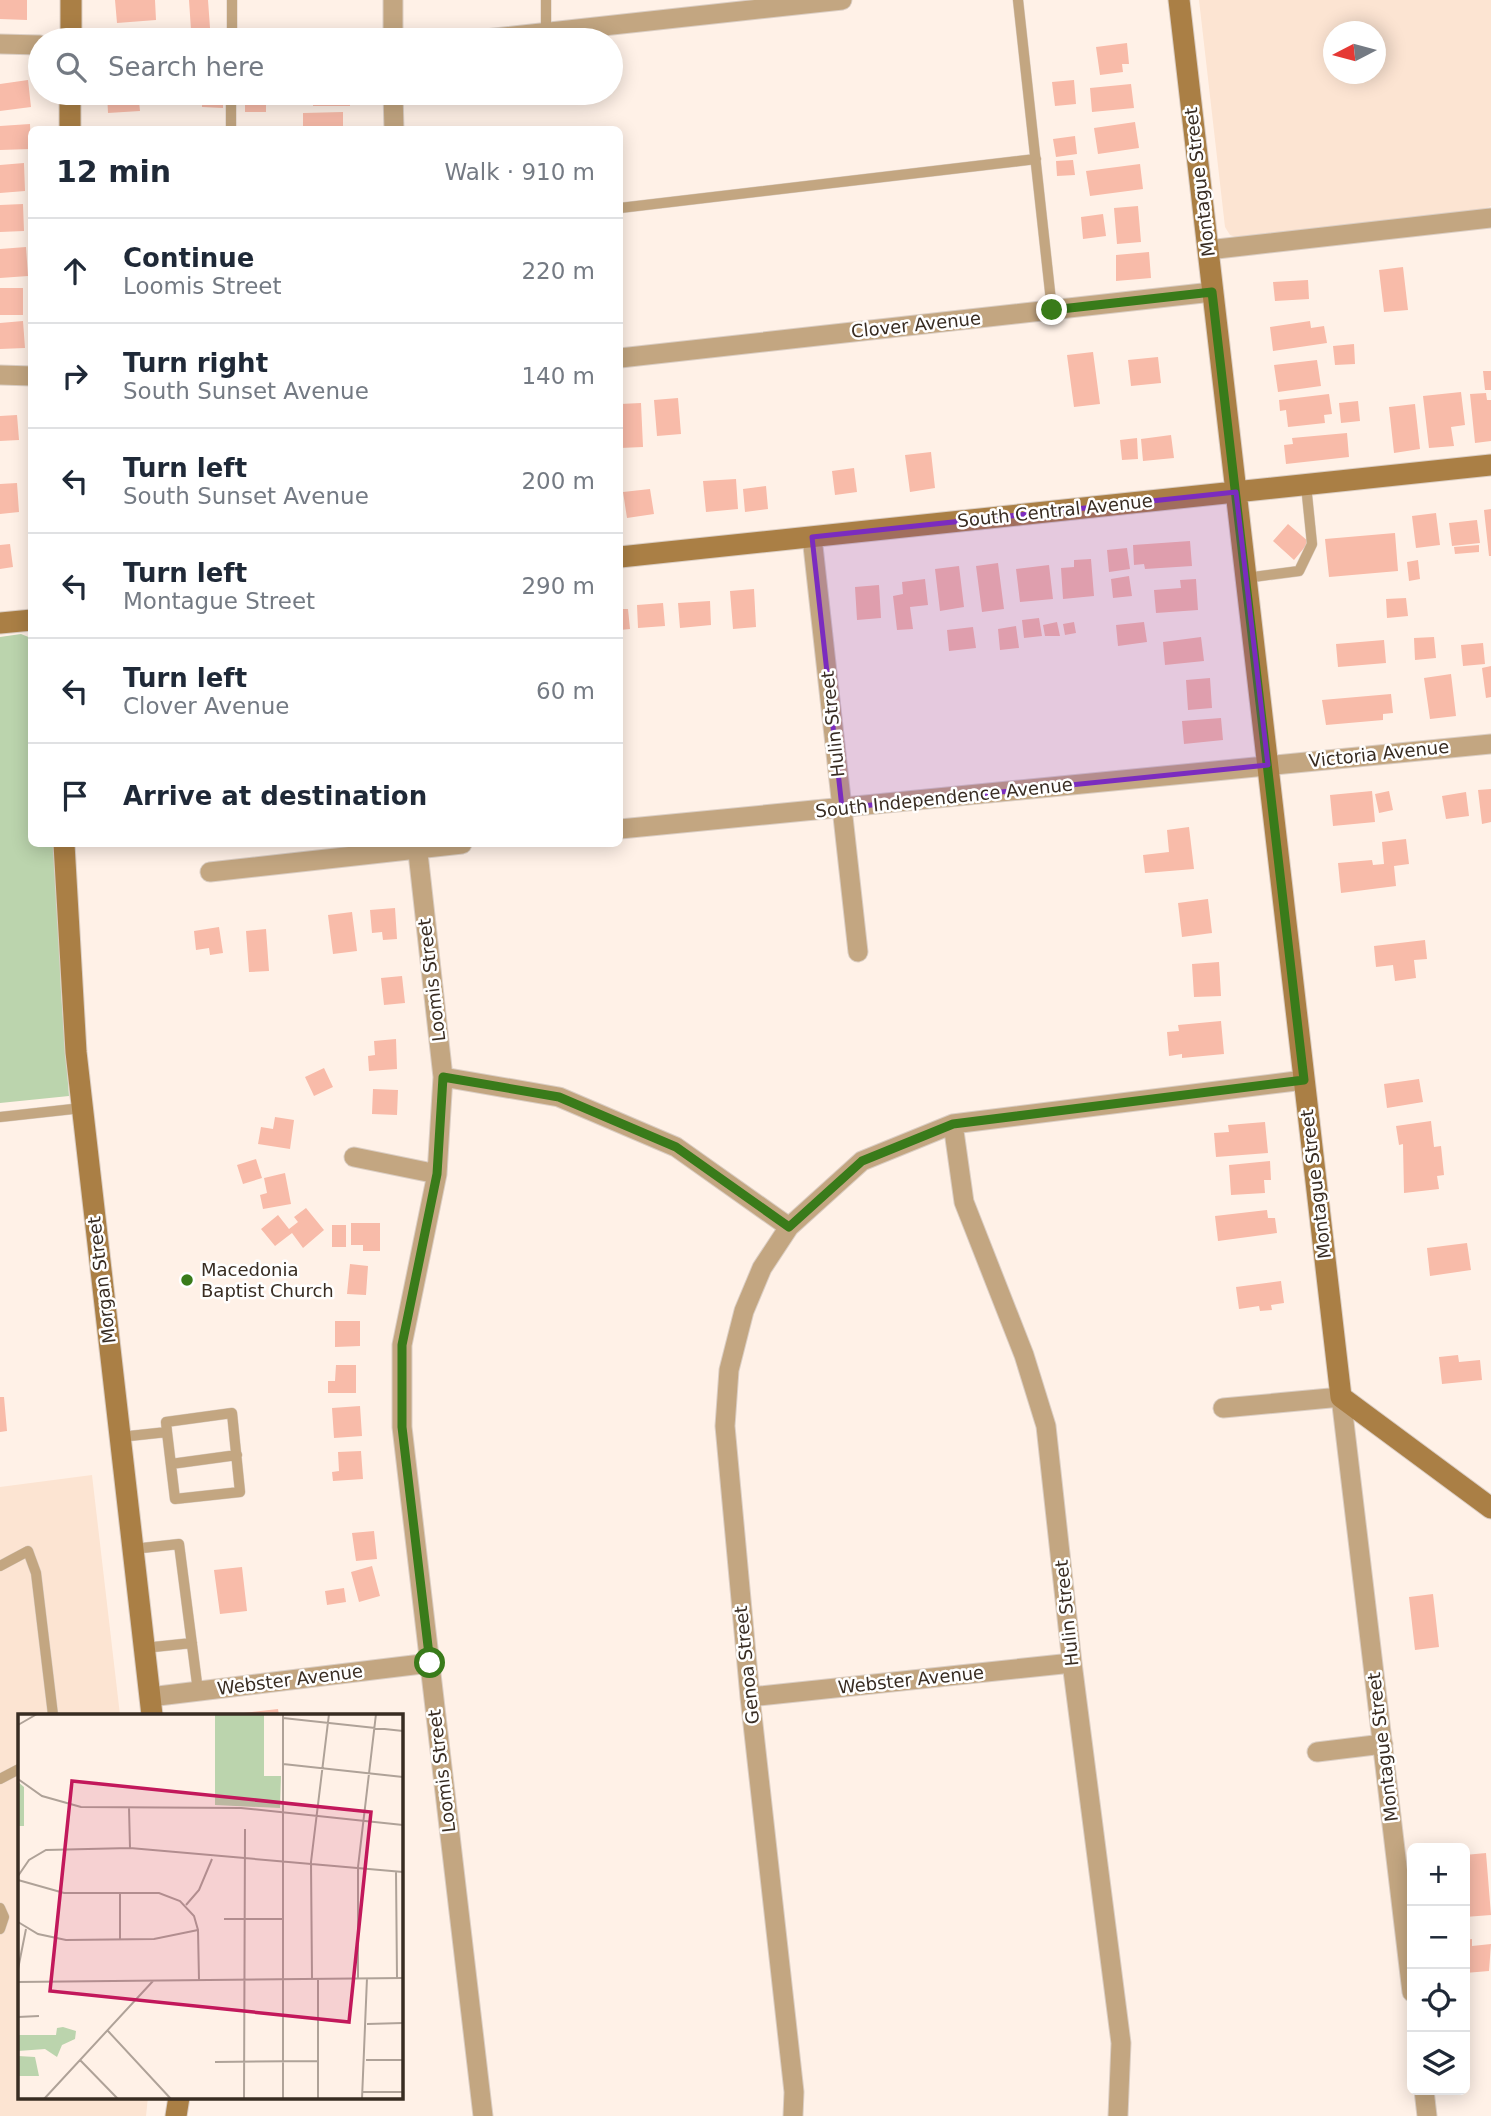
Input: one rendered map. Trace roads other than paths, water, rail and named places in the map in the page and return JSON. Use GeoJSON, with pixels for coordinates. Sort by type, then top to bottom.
{"type":"FeatureCollection","features":[{"type":"Feature","properties":{"kind":"main road"},"geometry":{"type":"LineString","coordinates":[[71,0],[71,28]]}},
{"type":"Feature","properties":{"kind":"main road","name":"Montague Street"},"geometry":{"type":"LineString","coordinates":[[1178,0],[1341,1397]]}},
{"type":"Feature","properties":{"kind":"main road"},"geometry":{"type":"LineString","coordinates":[[70,105],[70,126]]}},
{"type":"Feature","properties":{"kind":"main road","name":"South Central Avenue"},"geometry":{"type":"LineString","coordinates":[[623,557],[1491,465]]}},
{"type":"Feature","properties":{"kind":"main road"},"geometry":{"type":"LineString","coordinates":[[0,623],[28,620]]}},
{"type":"Feature","properties":{"kind":"main road","name":"Morgan Street"},"geometry":{"type":"LineString","coordinates":[[64,847],[82,1108],[151,1706]]}},
{"type":"Feature","properties":{"kind":"main road"},"geometry":{"type":"LineString","coordinates":[[1341,1397],[1491,1508]]}},
{"type":"Feature","properties":{"kind":"main road"},"geometry":{"type":"LineString","coordinates":[[176,2116],[179,2098]]}},
{"type":"Feature","properties":{"kind":"street"},"geometry":{"type":"LineString","coordinates":[[393,0],[393,28]]}},
{"type":"Feature","properties":{"kind":"street"},"geometry":{"type":"LineString","coordinates":[[591,28],[842,0]]}},
{"type":"Feature","properties":{"kind":"street"},"geometry":{"type":"LineString","coordinates":[[0,44],[28,45]]}},
{"type":"Feature","properties":{"kind":"street"},"geometry":{"type":"LineString","coordinates":[[393,105],[394,126]]}},
{"type":"Feature","properties":{"kind":"street"},"geometry":{"type":"LineString","coordinates":[[1208,250],[1491,218]]}},
{"type":"Feature","properties":{"kind":"street","name":"Clover Avenue"},"geometry":{"type":"LineString","coordinates":[[623,358],[1212,292]]}},
{"type":"Feature","properties":{"kind":"street"},"geometry":{"type":"LineString","coordinates":[[0,375],[28,376]]}},
{"type":"Feature","properties":{"kind":"street","name":"Hulin Street"},"geometry":{"type":"LineString","coordinates":[[812,537],[859,952]]}},
{"type":"Feature","properties":{"kind":"street","name":"Victoria Avenue"},"geometry":{"type":"LineString","coordinates":[[1268,765],[1491,744]]}},
{"type":"Feature","properties":{"kind":"street","name":"South Independence Avenue"},"geometry":{"type":"LineString","coordinates":[[623,829],[1268,765]]}},
{"type":"Feature","properties":{"kind":"street"},"geometry":{"type":"LineString","coordinates":[[210,872],[409,847]]}},
{"type":"Feature","properties":{"kind":"street","name":"Loomis Street"},"geometry":{"type":"LineString","coordinates":[[417,847],[443,1077],[437,1174],[402,1345],[402,1427],[483,2116]]}},
{"type":"Feature","properties":{"kind":"street"},"geometry":{"type":"LineString","coordinates":[[443,1077],[559,1097],[664,1142],[789,1227]]}},
{"type":"Feature","properties":{"kind":"street","name":"Genoa Street"},"geometry":{"type":"LineString","coordinates":[[793,2116],[794,2092],[750,1697],[725,1426],[729,1370],[744,1311],[762,1268],[789,1227],[862,1161],[953,1124],[1304,1080]]}},
{"type":"Feature","properties":{"kind":"street","name":"Hulin Street"},"geometry":{"type":"LineString","coordinates":[[953,1124],[964,1202],[1024,1355],[1046,1426],[1072,1664],[1121,2043],[1118,2116]]}},
{"type":"Feature","properties":{"kind":"street"},"geometry":{"type":"LineString","coordinates":[[354,1157],[437,1174]]}},
{"type":"Feature","properties":{"kind":"street"},"geometry":{"type":"LineString","coordinates":[[1223,1408],[1341,1397]]}},
{"type":"Feature","properties":{"kind":"street","name":"Montague Street"},"geometry":{"type":"LineString","coordinates":[[1341,1397],[1409,1969]]}},
{"type":"Feature","properties":{"kind":"street","name":"Webster Avenue"},"geometry":{"type":"LineString","coordinates":[[151,1706],[198,1691],[430,1663]]}},
{"type":"Feature","properties":{"kind":"street","name":"Webster Avenue"},"geometry":{"type":"LineString","coordinates":[[750,1697],[1072,1664]]}},
{"type":"Feature","properties":{"kind":"street"},"geometry":{"type":"LineString","coordinates":[[1317,1752],[1383,1744]]}},
{"type":"Feature","properties":{"kind":"street"},"geometry":{"type":"LineString","coordinates":[[1425,2095],[1427,2116]]}},
{"type":"Feature","properties":{"kind":"lane"},"geometry":{"type":"LineString","coordinates":[[232,0],[232,28]]}},
{"type":"Feature","properties":{"kind":"lane"},"geometry":{"type":"LineString","coordinates":[[546,0],[546,28]]}},
{"type":"Feature","properties":{"kind":"lane"},"geometry":{"type":"LineString","coordinates":[[1018,0],[1052,310]]}},
{"type":"Feature","properties":{"kind":"lane"},"geometry":{"type":"LineString","coordinates":[[231,105],[231,126]]}},
{"type":"Feature","properties":{"kind":"lane"},"geometry":{"type":"LineString","coordinates":[[623,208],[1036,159]]}},
{"type":"Feature","properties":{"kind":"lane"},"geometry":{"type":"LineString","coordinates":[[1246,579],[1299,571],[1312,544],[1306,484]]}},
{"type":"Feature","properties":{"kind":"lane"},"geometry":{"type":"LineString","coordinates":[[0,1117],[82,1108]]}},
{"type":"Feature","properties":{"kind":"lane"},"geometry":{"type":"LineString","coordinates":[[232,1413],[237,1455],[240,1492],[175,1499],[166,1422],[232,1413]]}},
{"type":"Feature","properties":{"kind":"lane"},"geometry":{"type":"LineString","coordinates":[[120,1437],[167,1432]]}},
{"type":"Feature","properties":{"kind":"lane"},"geometry":{"type":"LineString","coordinates":[[171,1464],[237,1455]]}},
{"type":"Feature","properties":{"kind":"lane"},"geometry":{"type":"LineString","coordinates":[[133,1549],[179,1544],[198,1691]]}},
{"type":"Feature","properties":{"kind":"lane"},"geometry":{"type":"LineString","coordinates":[[0,1566],[28,1551],[36,1573],[53,1714]]}},
{"type":"Feature","properties":{"kind":"lane"},"geometry":{"type":"LineString","coordinates":[[144,1648],[192,1643]]}},
{"type":"Feature","properties":{"kind":"lane"},"geometry":{"type":"LineString","coordinates":[[0,1779],[18,1770]]}},
{"type":"Feature","properties":{"kind":"lane"},"geometry":{"type":"LineString","coordinates":[[0,1908],[4,1917],[0,1929]]}},
{"type":"Feature","properties":{"kind":"place","name":"Macedonia Baptist Church"},"geometry":{"type":"Point","coordinates":[187,1280]}}]}
